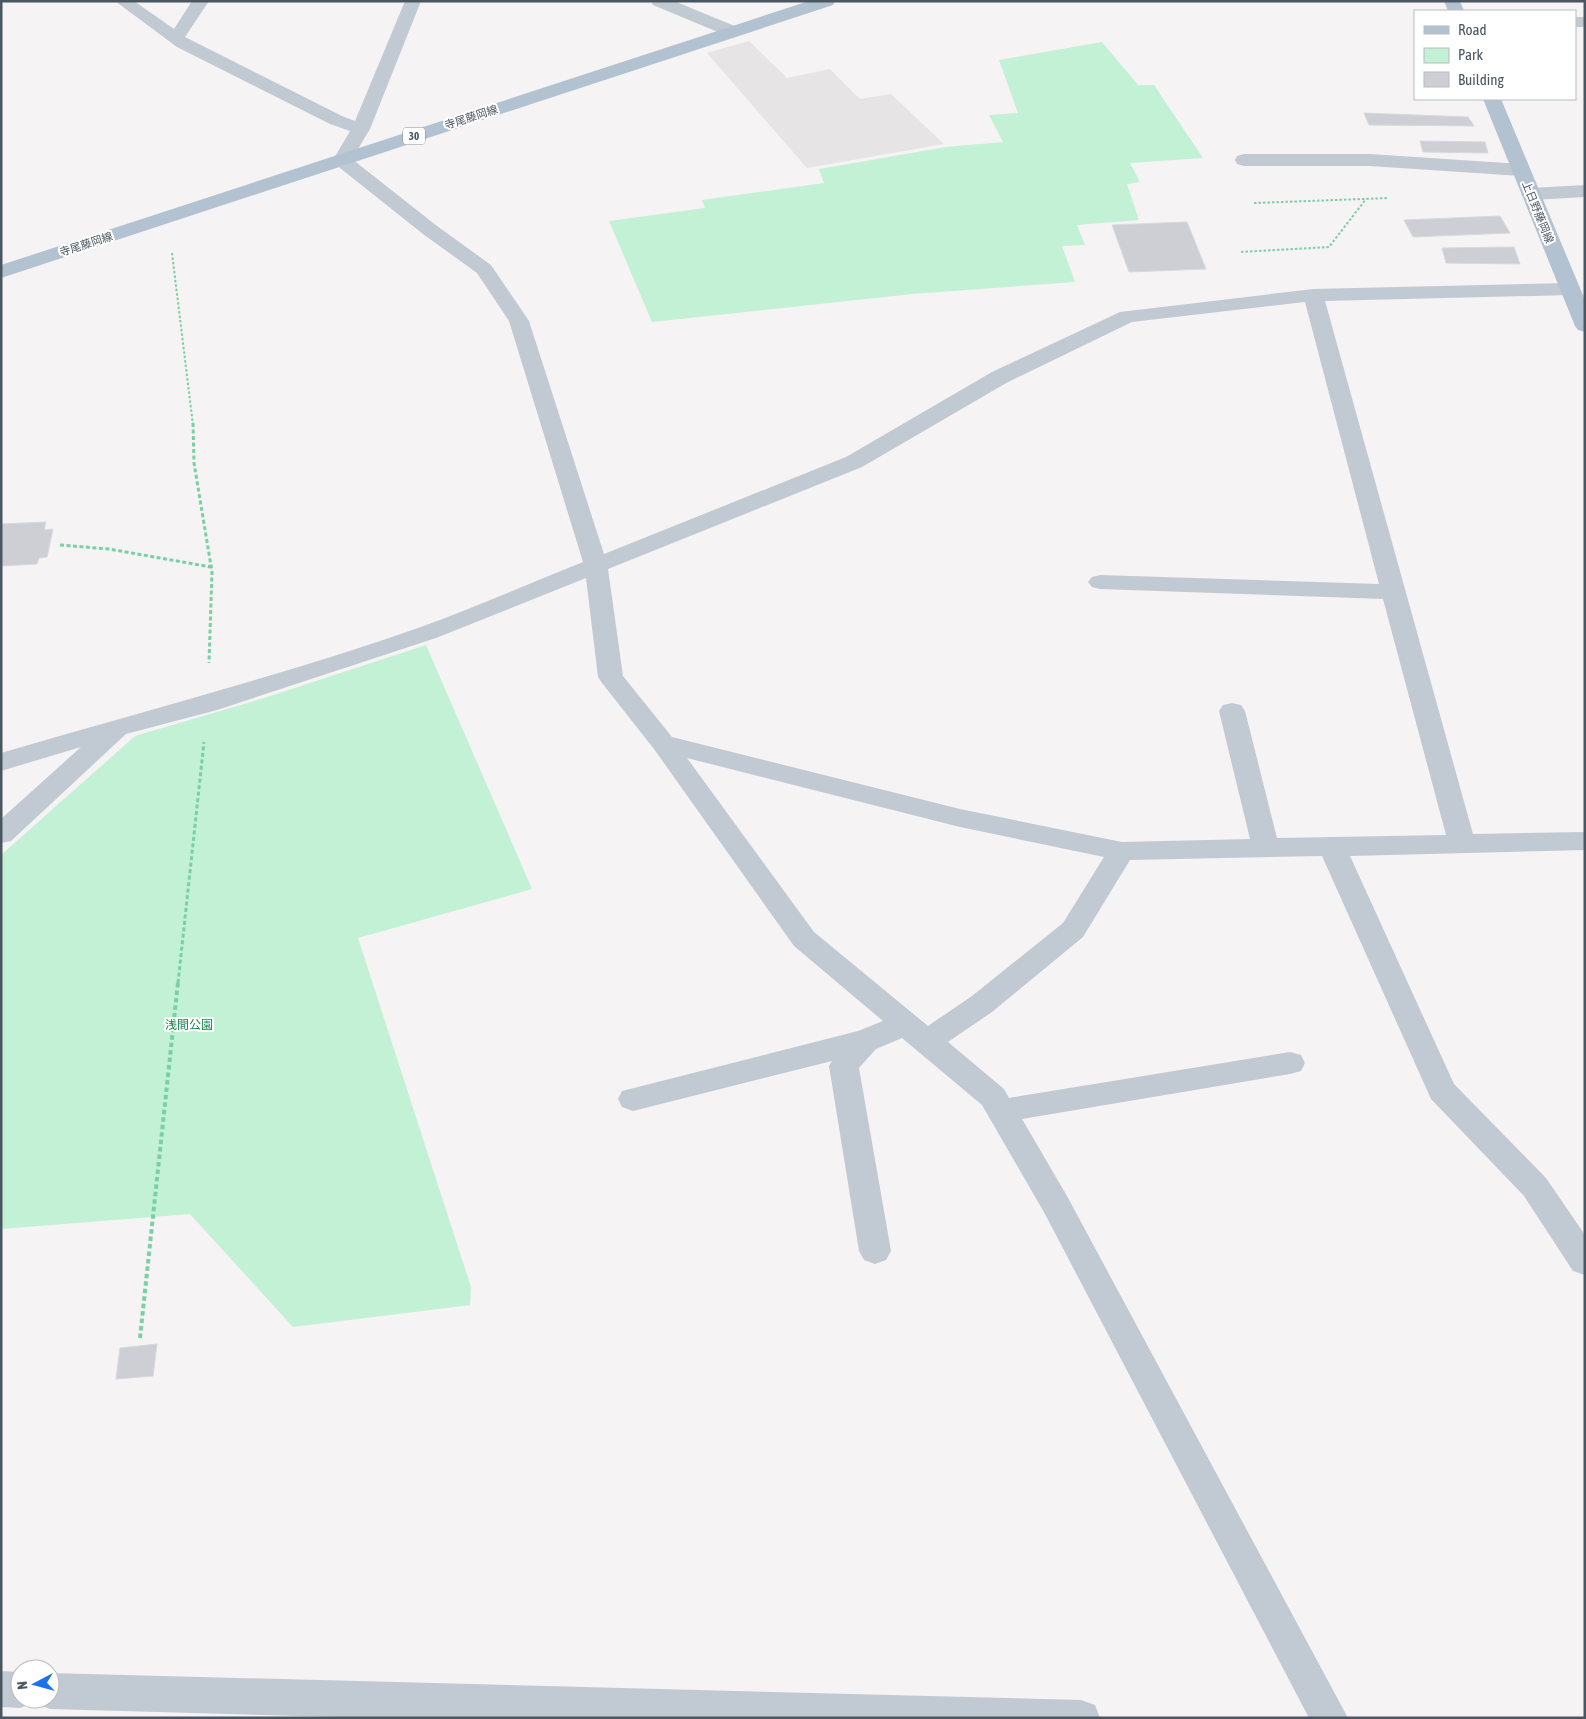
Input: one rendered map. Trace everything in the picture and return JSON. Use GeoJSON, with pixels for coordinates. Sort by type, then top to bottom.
{"type":"FeatureCollection","features":[{"type":"Feature","properties":{"kind":"main road","name":"寺尾藤岡線"},"geometry":{"type":"LineString","coordinates":[[1,272],[827,1]]}},
{"type":"Feature","properties":{"kind":"main road","name":"上日野藤岡線"},"geometry":{"type":"LineString","coordinates":[[1492,100],[1585,326]]}},
{"type":"Feature","properties":{"kind":"street"},"geometry":{"type":"LineString","coordinates":[[123,1],[176,38],[336,120],[362,128]]}},
{"type":"Feature","properties":{"kind":"street"},"geometry":{"type":"LineString","coordinates":[[176,38],[201,1]]}},
{"type":"Feature","properties":{"kind":"street"},"geometry":{"type":"LineString","coordinates":[[413,1],[362,128],[342,160],[430,230],[484,269],[519,321],[596,565],[611,677],[663,743],[804,939],[993,1098],[1056,1204],[1328,1718]]}},
{"type":"Feature","properties":{"kind":"street"},"geometry":{"type":"LineString","coordinates":[[659,1],[731,31]]}},
{"type":"Feature","properties":{"kind":"street"},"geometry":{"type":"LineString","coordinates":[[1244,160],[1370,160],[1521,170]]}},
{"type":"Feature","properties":{"kind":"street"},"geometry":{"type":"LineString","coordinates":[[1531,194],[1585,191]]}},
{"type":"Feature","properties":{"kind":"street"},"geometry":{"type":"LineString","coordinates":[[1,762],[120,727],[208,704],[427,633],[854,462],[1000,377],[1127,316],[1313,295],[1570,289]]}},
{"type":"Feature","properties":{"kind":"street"},"geometry":{"type":"LineString","coordinates":[[1313,295],[1462,844]]}},
{"type":"Feature","properties":{"kind":"street"},"geometry":{"type":"LineString","coordinates":[[1100,582],[1394,592]]}},
{"type":"Feature","properties":{"kind":"street"},"geometry":{"type":"LineString","coordinates":[[1232,711],[1266,848]]}},
{"type":"Feature","properties":{"kind":"street"},"geometry":{"type":"LineString","coordinates":[[1,834],[120,727]]}},
{"type":"Feature","properties":{"kind":"street"},"geometry":{"type":"LineString","coordinates":[[663,743],[960,818],[1122,851],[1585,841]]}},
{"type":"Feature","properties":{"kind":"street"},"geometry":{"type":"LineString","coordinates":[[1332,847],[1442,1091],[1535,1187],[1585,1262]]}},
{"type":"Feature","properties":{"kind":"street"},"geometry":{"type":"LineString","coordinates":[[633,1099],[865,1041],[916,1033],[982,1004],[1073,930],[1122,851]]}},
{"type":"Feature","properties":{"kind":"street"},"geometry":{"type":"LineString","coordinates":[[865,1041],[844,1066],[875,1251]]}},
{"type":"Feature","properties":{"kind":"street"},"geometry":{"type":"LineString","coordinates":[[1001,1111],[1290,1063]]}},
{"type":"Feature","properties":{"kind":"street"},"geometry":{"type":"LineString","coordinates":[[60,1691],[865,1715],[1081,1718]]}},
{"type":"Feature","properties":{"kind":"path"},"geometry":{"type":"LineString","coordinates":[[1241,252],[1328,247],[1366,199]]}},
{"type":"Feature","properties":{"kind":"path"},"geometry":{"type":"LineString","coordinates":[[60,545],[109,549],[211,567]]}},
{"type":"Feature","properties":{"kind":"path"},"geometry":{"type":"LineString","coordinates":[[140,1338],[146,1277]]}},
{"type":"Feature","properties":{"kind":"shaded area"},"geometry":{"type":"Polygon","coordinates":[[[749,41],[787,78],[830,69],[860,99],[891,94],[944,144],[807,168],[707,53],[749,41]]]}},
{"type":"Feature","properties":{"kind":"green space"},"geometry":{"type":"Polygon","coordinates":[[[1102,42],[1138,85],[1154,85],[1203,158],[1130,163],[1140,182],[1127,184],[1139,220],[1077,225],[1085,245],[1062,246],[1075,282],[912,294],[652,322],[609,221],[705,208],[702,200],[824,183],[819,169],[946,147],[1003,142],[989,115],[1018,113],[999,60],[1102,42]]]}},
{"type":"Feature","properties":{"kind":"green space","name":"浅間公園"},"geometry":{"type":"Polygon","coordinates":[[[426,645],[532,889],[358,938],[471,1287],[470,1305],[293,1327],[190,1214],[1,1229],[1,855],[135,736],[261,699],[426,645]]]}},
{"type":"Feature","properties":{"kind":"building"},"geometry":{"type":"Polygon","coordinates":[[[1364,113],[1468,117],[1474,126],[1369,125],[1364,113]]]}},
{"type":"Feature","properties":{"kind":"building"},"geometry":{"type":"Polygon","coordinates":[[[1420,141],[1485,142],[1488,153],[1423,152],[1420,141]]]}},
{"type":"Feature","properties":{"kind":"building"},"geometry":{"type":"Polygon","coordinates":[[[1500,216],[1510,233],[1413,237],[1404,220],[1500,216]]]}},
{"type":"Feature","properties":{"kind":"building"},"geometry":{"type":"Polygon","coordinates":[[[1187,222],[1206,269],[1129,272],[1112,225],[1187,222]]]}},
{"type":"Feature","properties":{"kind":"building"},"geometry":{"type":"Polygon","coordinates":[[[1514,247],[1520,264],[1446,263],[1442,248],[1514,247]]]}},
{"type":"Feature","properties":{"kind":"building"},"geometry":{"type":"Polygon","coordinates":[[[46,522],[44,530],[53,529],[47,557],[39,558],[37,564],[1,566],[1,524],[46,522]]]}},
{"type":"Feature","properties":{"kind":"building"},"geometry":{"type":"Polygon","coordinates":[[[157,1344],[153,1376],[116,1379],[120,1348],[157,1344]]]}}]}
